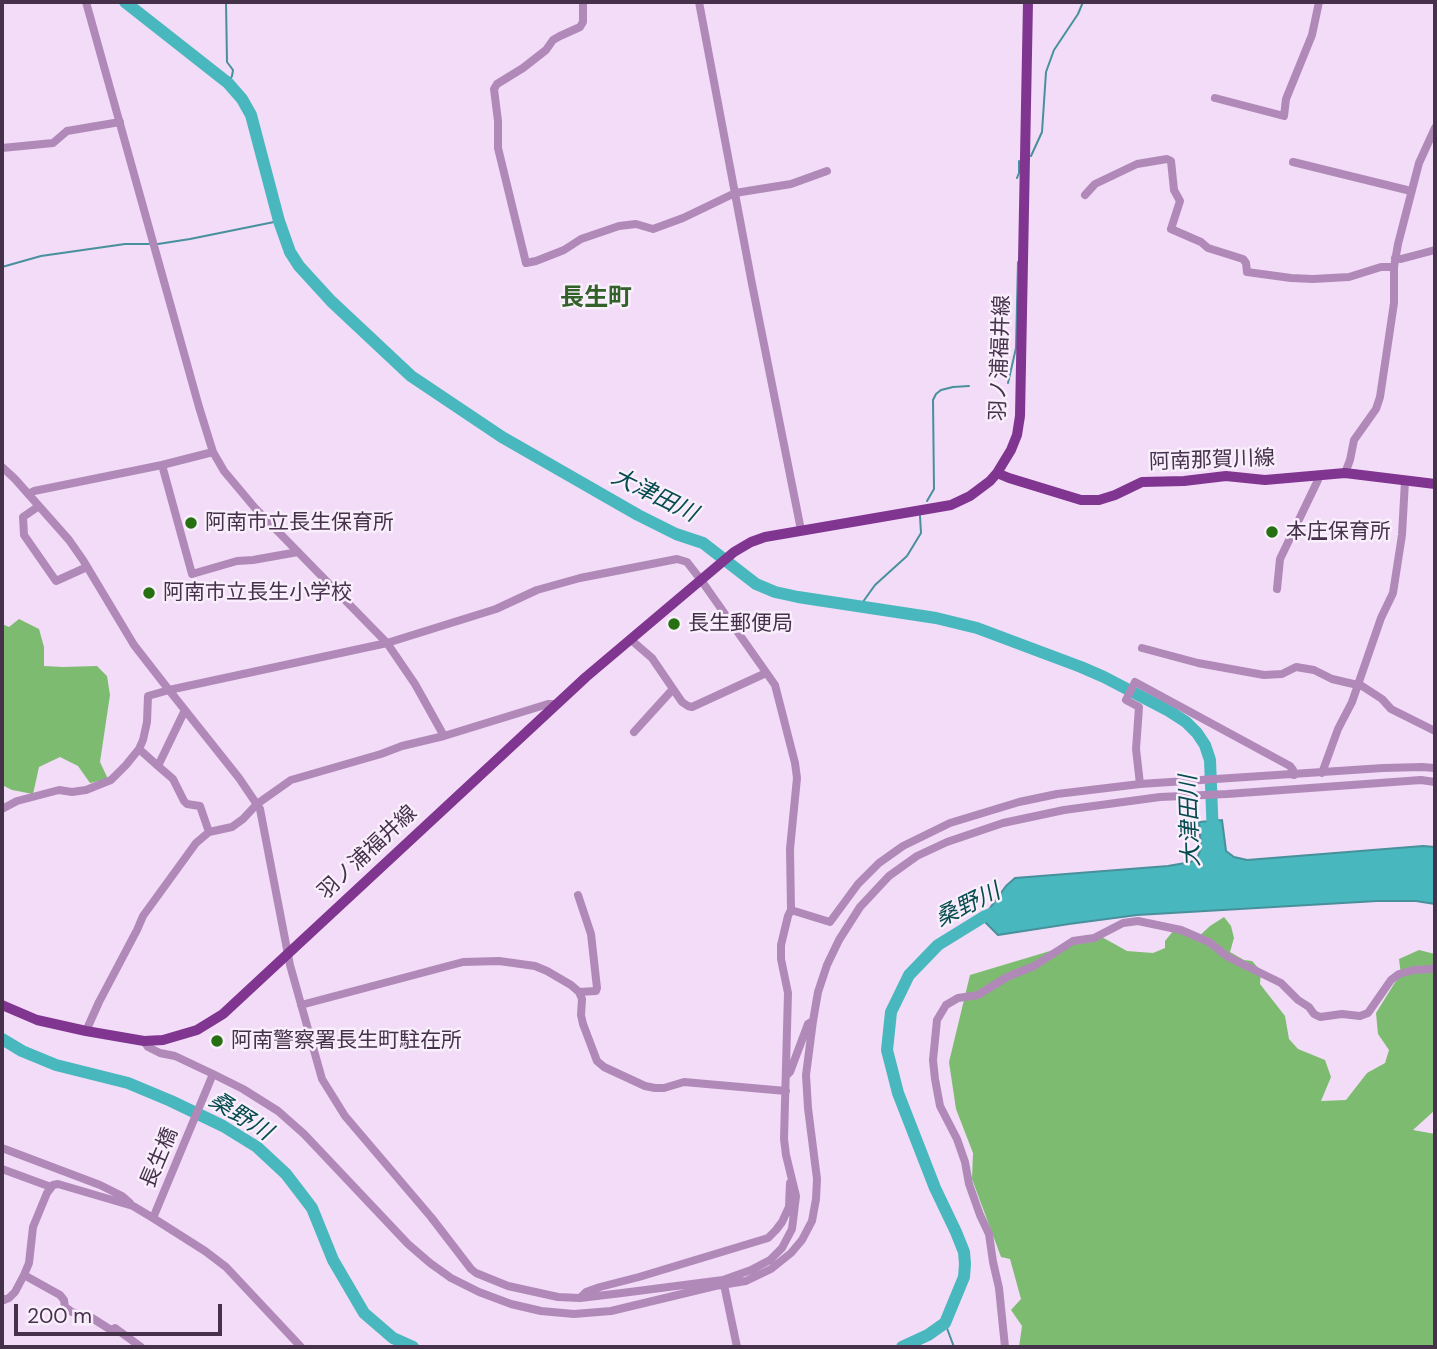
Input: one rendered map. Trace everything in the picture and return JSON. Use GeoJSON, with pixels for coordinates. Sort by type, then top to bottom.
{"type":"FeatureCollection","features":[{"type":"Feature","properties":{"kind":"main road","name":"羽ノ浦福井線"},"geometry":{"type":"LineString","coordinates":[[2,1005],[37,1020],[144,1041],[163,1040],[197,1030],[223,1014],[556,704],[734,552],[765,537],[951,505],[970,496],[998,473],[1017,435],[1020,416],[1028,2]]}},
{"type":"Feature","properties":{"kind":"main road","name":"阿南那賀川線"},"geometry":{"type":"LineString","coordinates":[[998,473],[1081,500],[1099,500],[1142,482],[1226,477],[1265,480],[1345,473],[1435,484]]}},
{"type":"Feature","properties":{"kind":"street"},"geometry":{"type":"LineString","coordinates":[[86,2],[213,452],[224,471],[247,499],[387,643],[415,684],[444,736]]}},
{"type":"Feature","properties":{"kind":"street"},"geometry":{"type":"LineString","coordinates":[[583,2],[583,22],[580,27],[553,40],[546,50],[497,84],[494,89],[498,148],[526,263],[619,226],[636,224],[653,229],[735,193],[790,184],[827,171]]}},
{"type":"Feature","properties":{"kind":"street"},"geometry":{"type":"LineString","coordinates":[[699,2],[777,415],[802,530]]}},
{"type":"Feature","properties":{"kind":"street"},"geometry":{"type":"LineString","coordinates":[[1215,98],[1284,116],[1286,99],[1312,35],[1320,2]]}},
{"type":"Feature","properties":{"kind":"street"},"geometry":{"type":"LineString","coordinates":[[2,148],[53,143],[67,131],[120,122]]}},
{"type":"Feature","properties":{"kind":"street"},"geometry":{"type":"LineString","coordinates":[[1345,473],[1354,440],[1376,410],[1380,397],[1394,303],[1395,262],[1419,163],[1435,128]]}},
{"type":"Feature","properties":{"kind":"street"},"geometry":{"type":"LineString","coordinates":[[1085,195],[1095,184],[1137,164],[1167,159],[1171,162],[1174,190],[1180,201],[1171,229],[1201,242],[1208,248],[1243,260],[1247,272],[1291,278],[1349,277],[1435,250]]}},
{"type":"Feature","properties":{"kind":"street"},"geometry":{"type":"LineString","coordinates":[[1293,163],[1411,191]]}},
{"type":"Feature","properties":{"kind":"street"},"geometry":{"type":"LineString","coordinates":[[28,494],[213,452]]}},
{"type":"Feature","properties":{"kind":"street"},"geometry":{"type":"LineString","coordinates":[[162,465],[192,574],[237,561],[298,552]]}},
{"type":"Feature","properties":{"kind":"street"},"geometry":{"type":"LineString","coordinates":[[2,467],[69,540],[134,645],[169,690],[239,778],[260,809],[290,965],[322,1079],[345,1116],[431,1217],[471,1269],[508,1286],[558,1297],[580,1298],[724,1285],[770,1260],[782,1248],[792,1229],[796,1196],[784,1139],[788,993],[781,945],[791,910],[790,849],[797,778],[775,685],[687,562],[677,559],[580,578],[537,590],[496,609],[387,643],[169,690],[148,696],[146,729],[139,749],[111,780],[86,790],[59,790],[17,801],[2,809]]}},
{"type":"Feature","properties":{"kind":"street"},"geometry":{"type":"LineString","coordinates":[[1277,590],[1280,559],[1318,480],[1317,475]]}},
{"type":"Feature","properties":{"kind":"street"},"geometry":{"type":"LineString","coordinates":[[1322,773],[1395,587],[1405,481]]}},
{"type":"Feature","properties":{"kind":"street"},"geometry":{"type":"LineString","coordinates":[[39,506],[23,517],[24,535],[56,582],[87,568]]}},
{"type":"Feature","properties":{"kind":"street"},"geometry":{"type":"LineString","coordinates":[[630,639],[652,657],[682,702],[692,707],[766,673]]}},
{"type":"Feature","properties":{"kind":"street"},"geometry":{"type":"LineString","coordinates":[[1142,648],[1198,663],[1264,675],[1282,674],[1296,667],[1314,670],[1332,679],[1362,686],[1382,699],[1391,709],[1435,730]]}},
{"type":"Feature","properties":{"kind":"street"},"geometry":{"type":"LineString","coordinates":[[1140,784],[1136,749],[1139,707],[1126,700],[1135,682],[1290,766],[1294,775]]}},
{"type":"Feature","properties":{"kind":"street"},"geometry":{"type":"LineString","coordinates":[[634,732],[673,689]]}},
{"type":"Feature","properties":{"kind":"street"},"geometry":{"type":"LineString","coordinates":[[86,1031],[143,916],[196,843],[209,832],[232,827],[257,804],[291,780],[548,704],[556,704]]}},
{"type":"Feature","properties":{"kind":"street"},"geometry":{"type":"LineString","coordinates":[[158,766],[185,710]]}},
{"type":"Feature","properties":{"kind":"street"},"geometry":{"type":"LineString","coordinates":[[139,749],[173,779],[187,804],[200,806],[209,832]]}},
{"type":"Feature","properties":{"kind":"street"},"geometry":{"type":"LineString","coordinates":[[791,910],[830,922],[858,884],[903,846],[950,823],[1044,797],[1140,784],[1422,766],[1435,768]]}},
{"type":"Feature","properties":{"kind":"street"},"geometry":{"type":"LineString","coordinates":[[144,1041],[148,1047],[175,1056],[243,1089],[278,1111],[304,1134],[408,1244],[451,1278],[511,1304],[541,1311],[574,1314],[611,1311],[746,1281],[771,1269],[802,1240],[812,1221],[816,1199],[817,1179],[806,1075],[818,992],[839,940],[860,907],[890,876],[917,856],[947,842],[1003,823],[1064,810],[1160,797],[1421,780],[1435,782]]}},
{"type":"Feature","properties":{"kind":"street"},"geometry":{"type":"LineString","coordinates":[[578,895],[591,934],[597,988],[579,992]]}},
{"type":"Feature","properties":{"kind":"street"},"geometry":{"type":"LineString","coordinates":[[1005,1347],[999,1287],[989,1234],[969,1184],[957,1139],[940,1106],[935,1079],[933,1060],[937,1020],[946,1005],[957,998],[978,995],[1007,977],[1034,966],[1073,941],[1094,938],[1123,923],[1138,920],[1181,930],[1209,942],[1228,957],[1281,983],[1320,1017],[1342,1014],[1360,1016],[1368,1013],[1391,980],[1399,974],[1435,967]]}},
{"type":"Feature","properties":{"kind":"street"},"geometry":{"type":"LineString","coordinates":[[300,1005],[463,962],[484,960],[535,966],[579,992],[582,999],[583,1024],[597,1061],[604,1067],[655,1088],[684,1082],[786,1091]]}},
{"type":"Feature","properties":{"kind":"street"},"geometry":{"type":"LineString","coordinates":[[786,1076],[790,1072],[808,1024],[813,1021]]}},
{"type":"Feature","properties":{"kind":"street","name":"長生橋"},"geometry":{"type":"LineString","coordinates":[[155,1215],[213,1076]]}},
{"type":"Feature","properties":{"kind":"street"},"geometry":{"type":"LineString","coordinates":[[2,1147],[100,1185],[122,1196],[133,1206]]}},
{"type":"Feature","properties":{"kind":"street"},"geometry":{"type":"LineString","coordinates":[[2,1169],[51,1187]]}},
{"type":"Feature","properties":{"kind":"street"},"geometry":{"type":"LineString","coordinates":[[580,1298],[586,1292],[600,1287],[768,1238],[782,1222],[789,1207],[791,1177]]}},
{"type":"Feature","properties":{"kind":"street"},"geometry":{"type":"LineString","coordinates":[[2,1298],[9,1298],[15,1292],[24,1275],[29,1263],[33,1227],[51,1187],[58,1184],[155,1215],[226,1267],[301,1347]]}},
{"type":"Feature","properties":{"kind":"street"},"geometry":{"type":"LineString","coordinates":[[24,1275],[60,1295],[65,1307],[72,1312],[92,1318],[111,1330],[116,1328],[141,1347]]}},
{"type":"Feature","properties":{"kind":"street"},"geometry":{"type":"LineString","coordinates":[[724,1285],[737,1347]]}},
{"type":"Feature","properties":{"kind":"shaded area"},"geometry":{"type":"Polygon","coordinates":[[[19,619],[39,629],[44,647],[44,666],[97,666],[107,676],[110,695],[100,762],[108,779],[90,783],[78,766],[60,757],[39,767],[33,794],[2,785],[2,624],[9,627],[19,619]]]}},
{"type":"Feature","properties":{"kind":"shaded area"},"geometry":{"type":"Polygon","coordinates":[[[1222,820],[1226,851],[1234,857],[1247,860],[1435,847],[1435,904],[1377,901],[1137,915],[998,935],[982,919],[1015,878],[1191,862],[1198,856],[1201,848],[1199,822],[1222,820]]]}},
{"type":"Feature","properties":{"kind":"shaded area"},"geometry":{"type":"Polygon","coordinates":[[[1224,917],[1231,926],[1234,938],[1230,952],[1244,960],[1252,961],[1261,971],[1260,984],[1285,1016],[1289,1039],[1298,1049],[1325,1060],[1331,1077],[1321,1101],[1346,1100],[1367,1073],[1385,1063],[1389,1050],[1378,1034],[1376,1013],[1401,975],[1399,959],[1419,950],[1435,954],[1435,1110],[1413,1130],[1435,1134],[1435,1347],[1019,1347],[1022,1326],[1011,1310],[1021,1299],[1010,1259],[1001,1257],[972,1179],[973,1153],[956,1109],[949,1062],[970,975],[1100,936],[1127,951],[1153,953],[1165,948],[1165,941],[1174,930],[1195,940],[1224,917]]]}},
{"type":"Feature","properties":{"kind":"waterway","name":"大津田川"},"geometry":{"type":"LineString","coordinates":[[125,2],[228,83],[242,99],[251,115],[290,252],[331,301],[411,376],[502,437],[638,515],[676,534],[703,543],[756,584],[798,597],[936,618],[977,628],[1081,667],[1169,711],[1186,722],[1205,745],[1210,760],[1213,837]]}},
{"type":"Feature","properties":{"kind":"waterway"},"geometry":{"type":"LineString","coordinates":[[226,2],[227,62],[233,70],[228,83]]}},
{"type":"Feature","properties":{"kind":"waterway"},"geometry":{"type":"LineString","coordinates":[[1031,156],[1042,132],[1046,72],[1054,50],[1083,2]]}},
{"type":"Feature","properties":{"kind":"waterway"},"geometry":{"type":"LineString","coordinates":[[1017,178],[1019,161]]}},
{"type":"Feature","properties":{"kind":"waterway"},"geometry":{"type":"LineString","coordinates":[[158,244],[279,221]]}},
{"type":"Feature","properties":{"kind":"waterway"},"geometry":{"type":"LineString","coordinates":[[2,267],[41,256],[125,244],[149,244]]}},
{"type":"Feature","properties":{"kind":"waterway"},"geometry":{"type":"LineString","coordinates":[[1008,383],[1016,348],[1018,262]]}},
{"type":"Feature","properties":{"kind":"waterway"},"geometry":{"type":"LineString","coordinates":[[927,501],[934,489],[933,400],[941,390],[969,386]]}},
{"type":"Feature","properties":{"kind":"waterway"},"geometry":{"type":"LineString","coordinates":[[860,606],[875,585],[907,556],[921,533],[920,516]]}},
{"type":"Feature","properties":{"kind":"waterway","name":"桑野川"},"geometry":{"type":"LineString","coordinates":[[902,1347],[928,1335],[945,1323],[964,1277],[965,1264],[964,1252],[935,1188],[898,1093],[887,1050],[891,1012],[909,975],[938,945],[985,916],[997,912]]}},
{"type":"Feature","properties":{"kind":"waterway","name":"桑野川"},"geometry":{"type":"LineString","coordinates":[[2,1039],[22,1051],[56,1065],[128,1083],[171,1101],[223,1126],[257,1147],[286,1174],[312,1208],[333,1260],[364,1313],[393,1338],[413,1347]]}},
{"type":"Feature","properties":{"kind":"waterway"},"geometry":{"type":"LineString","coordinates":[[945,1323],[954,1347]]}},
{"type":"Feature","properties":{"kind":"place","name":"阿南市立長生保育所"},"geometry":{"type":"Point","coordinates":[191,523]}},
{"type":"Feature","properties":{"kind":"place","name":"本庄保育所"},"geometry":{"type":"Point","coordinates":[1272,532]}},
{"type":"Feature","properties":{"kind":"place","name":"阿南市立長生小学校"},"geometry":{"type":"Point","coordinates":[149,593]}},
{"type":"Feature","properties":{"kind":"place","name":"長生郵便局"},"geometry":{"type":"Point","coordinates":[674,624]}},
{"type":"Feature","properties":{"kind":"place","name":"阿南警察署長生町駐在所"},"geometry":{"type":"Point","coordinates":[217,1041]}},
{"type":"Feature","properties":{"kind":"district","name":"長生町"},"geometry":{"type":"Point","coordinates":[596,299]}}]}
